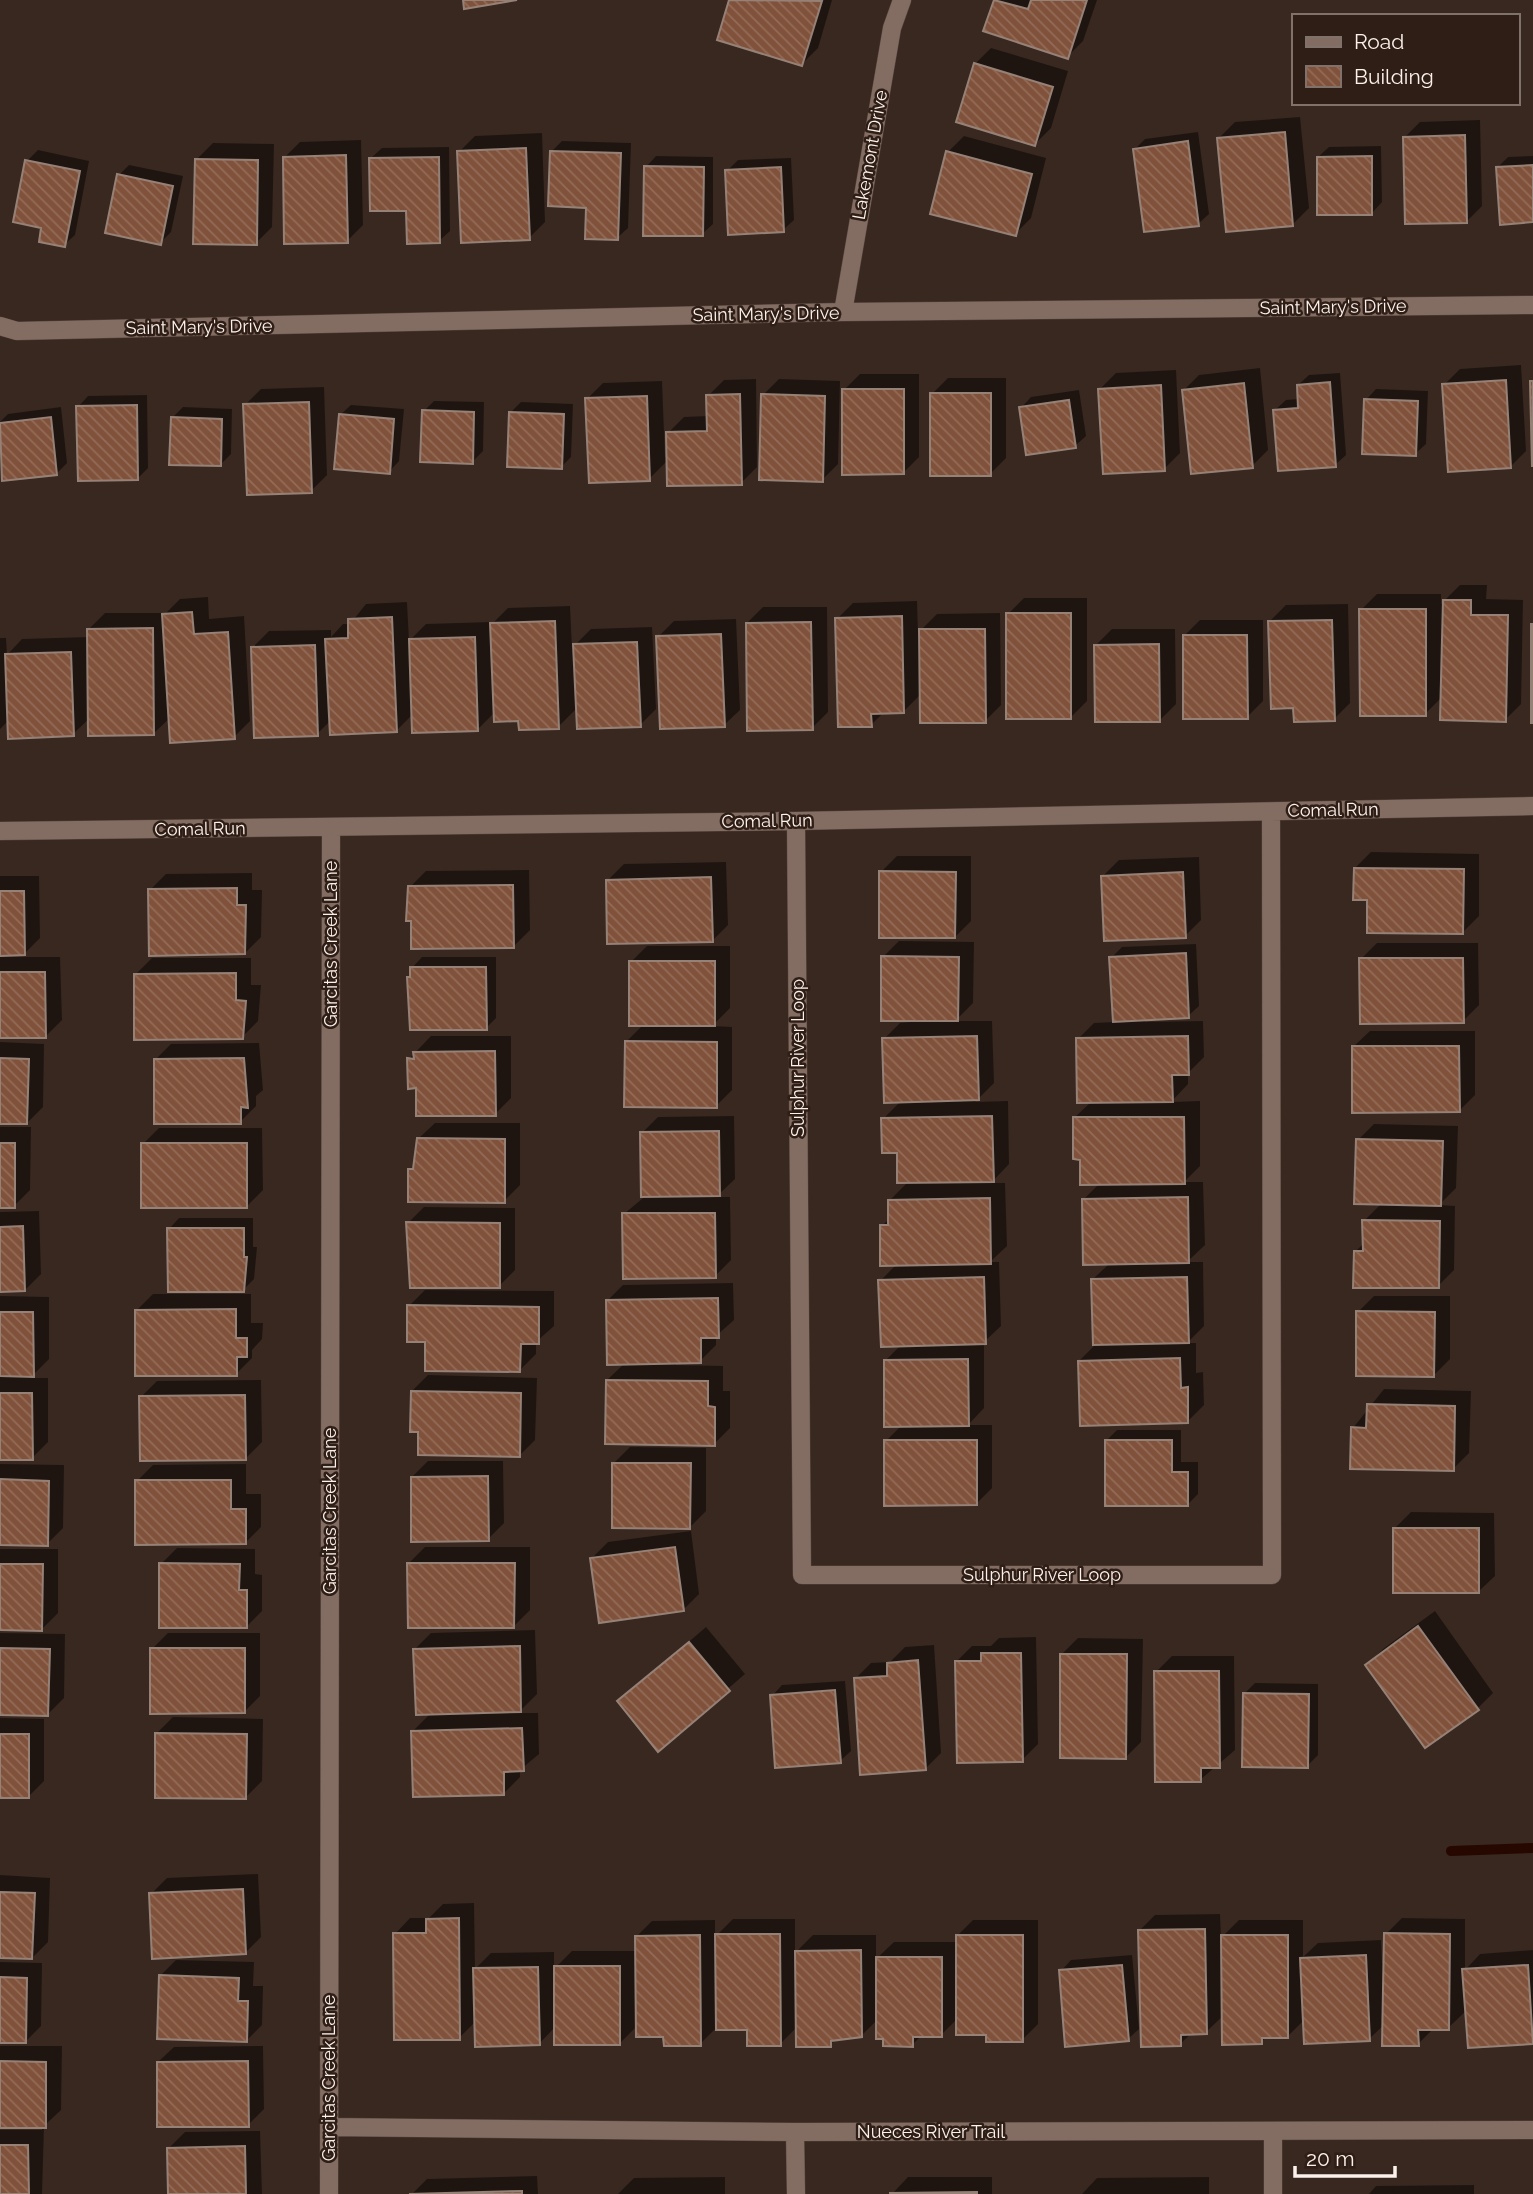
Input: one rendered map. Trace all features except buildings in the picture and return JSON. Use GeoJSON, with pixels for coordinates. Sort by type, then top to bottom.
{"type":"FeatureCollection","features":[{"type":"Feature","properties":{"kind":"street","name":"Lakemont Drive"},"geometry":{"type":"LineString","coordinates":[[843,312],[892,28],[902,0]]}},
{"type":"Feature","properties":{"kind":"street","name":"Saint Mary's Drive"},"geometry":{"type":"LineString","coordinates":[[0,326],[17,331],[843,312],[1533,306]]}},
{"type":"Feature","properties":{"kind":"street","name":"Comal Run"},"geometry":{"type":"LineString","coordinates":[[0,831],[796,821],[1533,806]]}},
{"type":"Feature","properties":{"kind":"street","name":"Sulphur River Loop"},"geometry":{"type":"LineString","coordinates":[[796,821],[802,1575],[1272,1575],[1271,812]]}},
{"type":"Feature","properties":{"kind":"street","name":"Garcitas Creek Lane"},"geometry":{"type":"LineString","coordinates":[[329,2194],[331,827]]}},
{"type":"Feature","properties":{"kind":"street","name":"Nueces River Trail"},"geometry":{"type":"LineString","coordinates":[[328,2127],[795,2132],[1533,2130]]}},
{"type":"Feature","properties":{"kind":"street"},"geometry":{"type":"LineString","coordinates":[[795,2132],[796,2194]]}},
{"type":"Feature","properties":{"kind":"street"},"geometry":{"type":"LineString","coordinates":[[1273,2132],[1273,2194]]}},
{"type":"Feature","properties":{"kind":"waterway"},"geometry":{"type":"LineString","coordinates":[[1451,1851],[1533,1848]]}}]}
